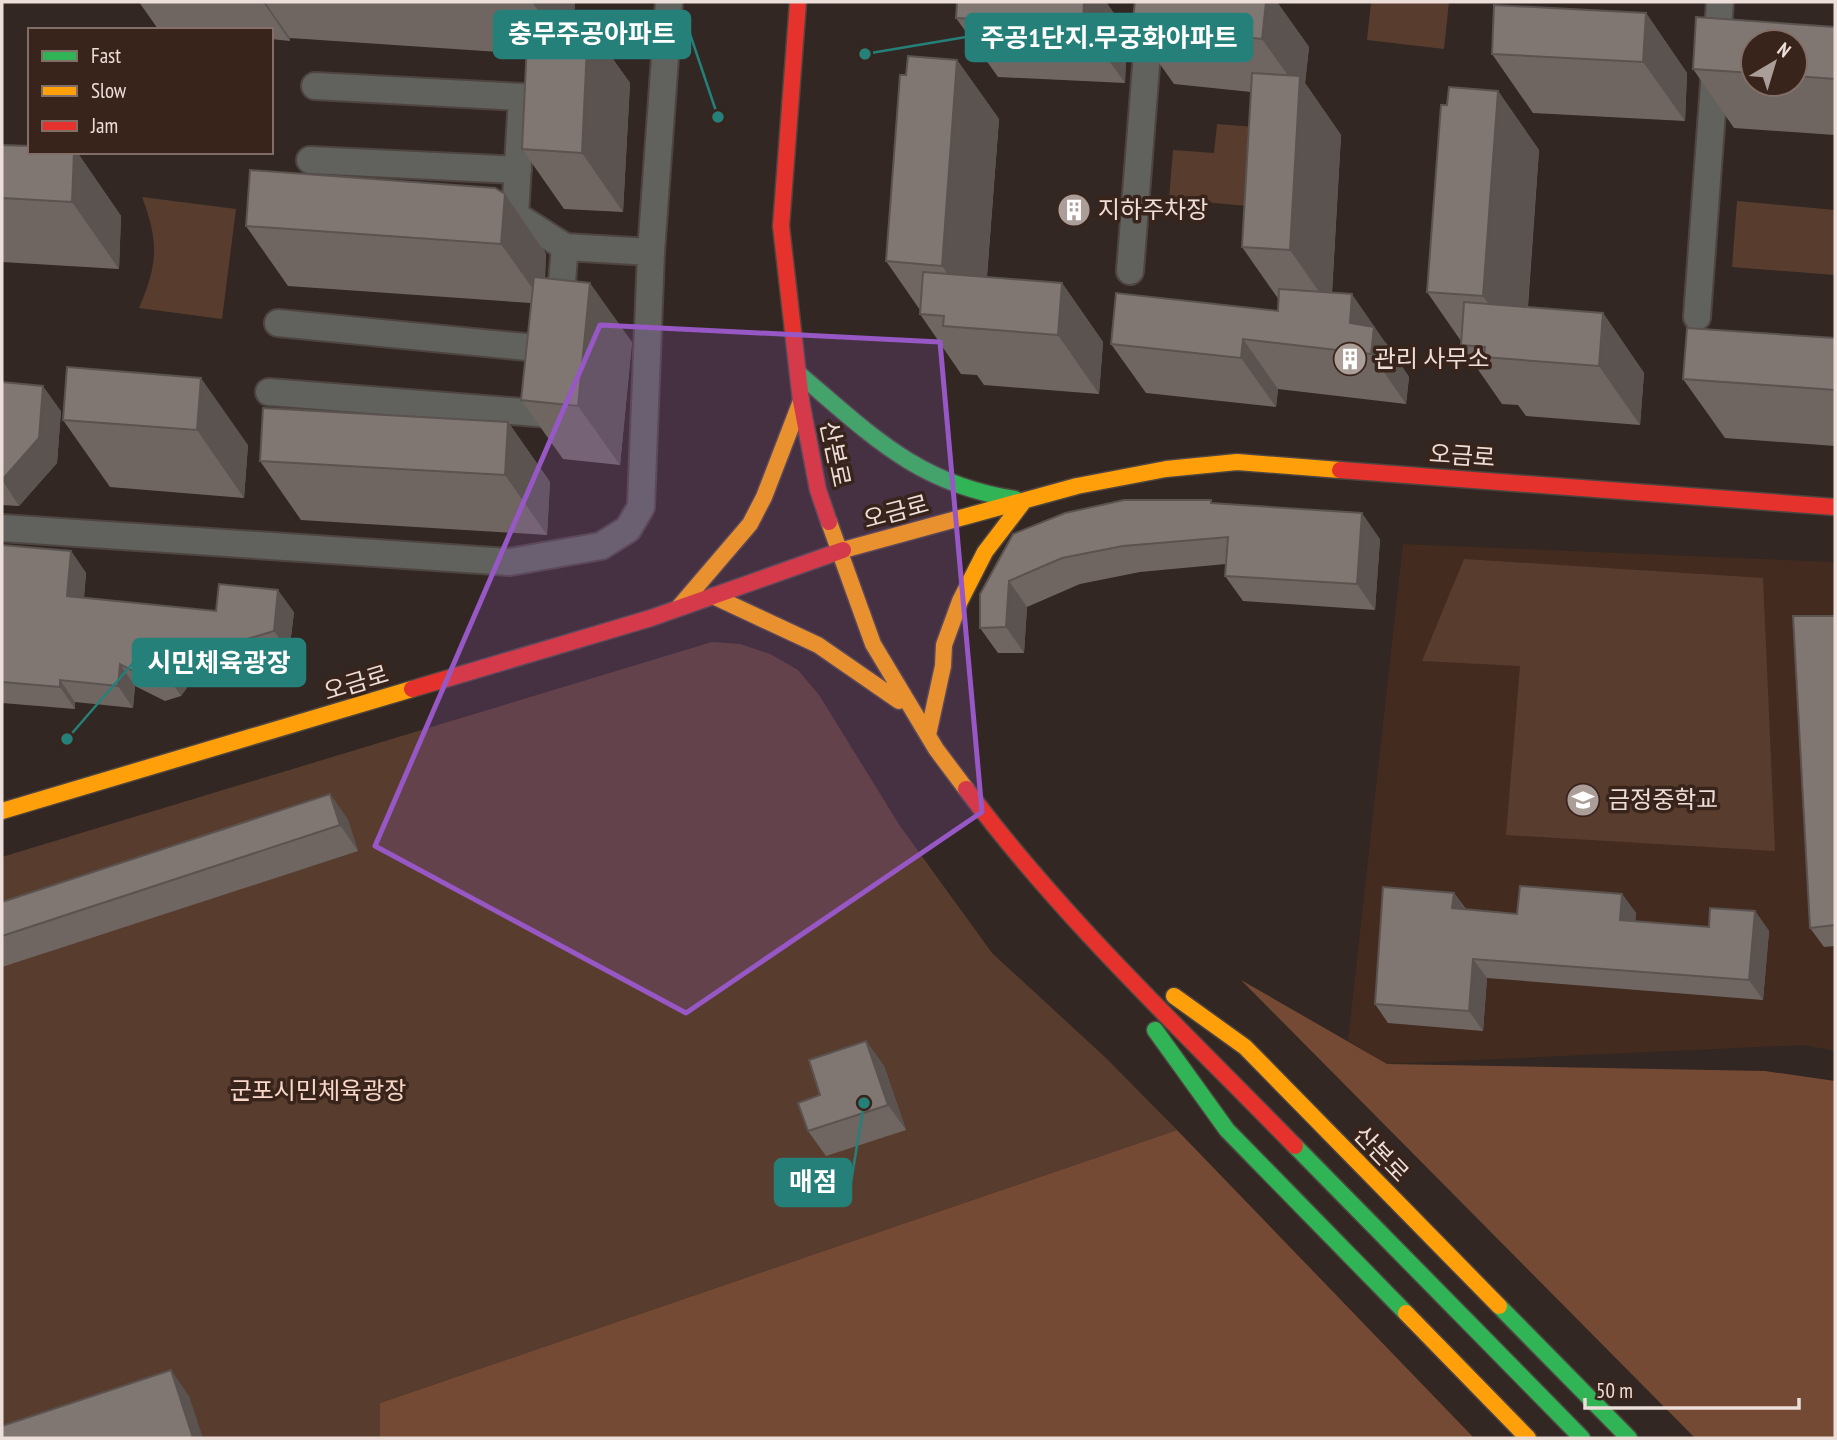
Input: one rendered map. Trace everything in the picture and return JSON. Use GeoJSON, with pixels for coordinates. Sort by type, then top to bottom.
{"type":"FeatureCollection","features":[{"type":"Feature","properties":{"kind":"street"},"geometry":{"type":"LineString","coordinates":[[2,528],[510,562],[601,546],[628,529],[641,507],[651,252],[668,2]]}},
{"type":"Feature","properties":{"kind":"street","name":"산본로"},"geometry":{"type":"LineString","coordinates":[[798,2],[781,226],[801,401],[818,490],[873,643],[928,735],[1016,856],[1080,926],[1582,1438]]}},
{"type":"Feature","properties":{"kind":"street"},"geometry":{"type":"LineString","coordinates":[[1130,271],[1151,2]]}},
{"type":"Feature","properties":{"kind":"street"},"geometry":{"type":"LineString","coordinates":[[1697,317],[1720,2]]}},
{"type":"Feature","properties":{"kind":"street"},"geometry":{"type":"LineString","coordinates":[[315,86],[522,97],[515,215],[565,247],[651,252]]}},
{"type":"Feature","properties":{"kind":"street"},"geometry":{"type":"LineString","coordinates":[[310,160],[518,170]]}},
{"type":"Feature","properties":{"kind":"street"},"geometry":{"type":"LineString","coordinates":[[269,392],[549,414],[565,247]]}},
{"type":"Feature","properties":{"kind":"street"},"geometry":{"type":"LineString","coordinates":[[278,323],[557,350]]}},
{"type":"Feature","properties":{"kind":"street"},"geometry":{"type":"LineString","coordinates":[[798,373],[880,440],[942,481],[972,492],[1024,500],[991,543],[960,601],[944,645],[943,666],[928,735]]}},
{"type":"Feature","properties":{"kind":"street"},"geometry":{"type":"LineString","coordinates":[[678,608],[750,524],[764,498],[801,401]]}},
{"type":"Feature","properties":{"kind":"street","name":"오금로"},"geometry":{"type":"LineString","coordinates":[[2,811],[678,608],[839,551],[1077,486],[1166,470],[1237,462],[1835,507]]}},
{"type":"Feature","properties":{"kind":"street"},"geometry":{"type":"LineString","coordinates":[[713,596],[818,645],[912,710]]}},
{"type":"Feature","properties":{"kind":"street","name":"산본로"},"geometry":{"type":"LineString","coordinates":[[1080,926],[1227,1130],[1528,1438]]}},
{"type":"Feature","properties":{"kind":"street","name":"산본로"},"geometry":{"type":"LineString","coordinates":[[1080,926],[1245,1047],[1629,1438]]}},
{"type":"Feature","properties":{"kind":"highlighted area"},"geometry":{"type":"Polygon","coordinates":[[[600,325],[940,342],[982,812],[686,1013],[375,846],[600,325]]]}},
{"type":"Feature","properties":{"kind":"shaded area","name":"금정중학교"},"geometry":{"type":"Polygon","coordinates":[[[1403,544],[1835,562],[1835,1051],[1804,1045],[1387,1064],[1348,1041],[1403,544]]]}},
{"type":"Feature","properties":{"kind":"shaded area"},"geometry":{"type":"Polygon","coordinates":[[[1241,980],[1387,1064],[1765,1071],[1835,1081],[1835,1438],[1695,1438],[1241,980]]]}},
{"type":"Feature","properties":{"kind":"shaded area"},"geometry":{"type":"Polygon","coordinates":[[[1177,1130],[1474,1438],[380,1438],[380,1403],[1177,1130]]]}},
{"type":"Feature","properties":{"kind":"green space"},"geometry":{"type":"Polygon","coordinates":[[[1371,2],[1449,2],[1444,49],[1367,40],[1371,2]]]}},
{"type":"Feature","properties":{"kind":"green space"},"geometry":{"type":"Polygon","coordinates":[[[1217,124],[1255,127],[1248,206],[1169,199],[1173,150],[1214,153],[1217,124]]]}},
{"type":"Feature","properties":{"kind":"green space"},"geometry":{"type":"Polygon","coordinates":[[[142,197],[236,209],[222,319],[139,308],[150,278],[154,253],[154,240],[142,197]]]}},
{"type":"Feature","properties":{"kind":"green space"},"geometry":{"type":"Polygon","coordinates":[[[1737,201],[1835,210],[1835,275],[1732,267],[1737,201]]]}},
{"type":"Feature","properties":{"kind":"green space"},"geometry":{"type":"Polygon","coordinates":[[[1464,559],[1763,578],[1775,851],[1506,835],[1520,666],[1422,661],[1464,559]]]}},
{"type":"Feature","properties":{"kind":"green space","name":"군포시민체육광장"},"geometry":{"type":"Polygon","coordinates":[[[712,642],[740,644],[770,654],[798,670],[819,695],[900,826],[992,953],[1106,1058],[1177,1130],[380,1403],[380,1438],[2,1438],[2,857],[712,642]]]}},
{"type":"Feature","properties":{"kind":"building"},"geometry":{"type":"Polygon","coordinates":[[[957,2],[1084,2],[1083,24],[956,18],[957,2]]]}},
{"type":"Feature","properties":{"kind":"building"},"geometry":{"type":"Polygon","coordinates":[[[1135,2],[1266,2],[1262,39],[1132,25],[1135,2]]]}},
{"type":"Feature","properties":{"kind":"building"},"geometry":{"type":"Polygon","coordinates":[[[1494,5],[1646,13],[1643,62],[1492,54],[1494,5]]]}},
{"type":"Feature","properties":{"kind":"building"},"geometry":{"type":"Polygon","coordinates":[[[1696,17],[1835,27],[1835,79],[1809,77],[1809,28],[1739,28],[1739,72],[1693,69],[1696,17]]]}},
{"type":"Feature","properties":{"kind":"building"},"geometry":{"type":"Polygon","coordinates":[[[528,21],[588,24],[582,153],[522,149],[528,21]]]}},
{"type":"Feature","properties":{"kind":"building"},"geometry":{"type":"Polygon","coordinates":[[[908,56],[957,60],[942,266],[886,261],[900,75],[906,75],[908,56]]]}},
{"type":"Feature","properties":{"kind":"building"},"geometry":{"type":"Polygon","coordinates":[[[1252,73],[1300,76],[1290,250],[1242,247],[1252,73]]]}},
{"type":"Feature","properties":{"kind":"building"},"geometry":{"type":"Polygon","coordinates":[[[1449,87],[1498,91],[1483,296],[1427,292],[1441,105],[1447,105],[1449,87]]]}},
{"type":"Feature","properties":{"kind":"building"},"geometry":{"type":"Polygon","coordinates":[[[2,145],[28,146],[28,154],[74,154],[72,202],[2,198],[2,145]]]}},
{"type":"Feature","properties":{"kind":"building"},"geometry":{"type":"Polygon","coordinates":[[[250,170],[495,188],[505,194],[501,244],[246,226],[250,170]]]}},
{"type":"Feature","properties":{"kind":"building"},"geometry":{"type":"Polygon","coordinates":[[[923,272],[1062,283],[1058,335],[943,326],[944,316],[920,314],[923,272]]]}},
{"type":"Feature","properties":{"kind":"building"},"geometry":{"type":"Polygon","coordinates":[[[534,277],[590,283],[578,406],[521,400],[534,277]]]}},
{"type":"Feature","properties":{"kind":"building"},"geometry":{"type":"Polygon","coordinates":[[[1279,289],[1352,294],[1350,323],[1374,327],[1371,354],[1243,339],[1241,358],[1111,344],[1116,293],[1278,311],[1279,289]]]}},
{"type":"Feature","properties":{"kind":"building"},"geometry":{"type":"Polygon","coordinates":[[[1464,302],[1603,313],[1599,366],[1484,357],[1485,347],[1461,345],[1464,302]]]}},
{"type":"Feature","properties":{"kind":"building"},"geometry":{"type":"Polygon","coordinates":[[[1687,328],[1835,338],[1835,390],[1683,379],[1687,328]]]}},
{"type":"Feature","properties":{"kind":"building"},"geometry":{"type":"Polygon","coordinates":[[[67,367],[201,378],[197,430],[63,420],[67,367]]]}},
{"type":"Feature","properties":{"kind":"building"},"geometry":{"type":"Polygon","coordinates":[[[2,382],[43,386],[39,438],[2,480],[2,382]]]}},
{"type":"Feature","properties":{"kind":"building"},"geometry":{"type":"Polygon","coordinates":[[[263,408],[508,422],[505,475],[260,461],[263,408]]]}},
{"type":"Feature","properties":{"kind":"building"},"geometry":{"type":"Polygon","coordinates":[[[1124,500],[1211,500],[1211,503],[1362,513],[1357,584],[1225,576],[1228,537],[1123,546],[1062,558],[1009,581],[1006,627],[980,628],[980,594],[1013,534],[1065,513],[1124,500]]]}},
{"type":"Feature","properties":{"kind":"building"},"geometry":{"type":"Polygon","coordinates":[[[2,545],[71,551],[67,596],[216,611],[219,584],[278,590],[274,631],[176,660],[166,674],[150,680],[120,664],[118,686],[60,680],[60,687],[2,682],[2,545]]]}},
{"type":"Feature","properties":{"kind":"building"},"geometry":{"type":"Polygon","coordinates":[[[1793,616],[1835,616],[1835,925],[1810,928],[1793,616]]]}},
{"type":"Feature","properties":{"kind":"building"},"geometry":{"type":"Polygon","coordinates":[[[330,794],[340,825],[2,936],[2,902],[330,794]]]}},
{"type":"Feature","properties":{"kind":"building"},"geometry":{"type":"Polygon","coordinates":[[[1520,886],[1622,894],[1620,920],[1709,927],[1710,908],[1755,911],[1749,980],[1473,959],[1469,1011],[1375,1004],[1383,887],[1454,893],[1452,908],[1517,914],[1520,886]]]}},
{"type":"Feature","properties":{"kind":"building"},"geometry":{"type":"Polygon","coordinates":[[[866,1041],[888,1105],[808,1131],[798,1103],[820,1095],[809,1060],[866,1041]]]}},
{"type":"Feature","properties":{"kind":"building"},"geometry":{"type":"Polygon","coordinates":[[[171,1370],[193,1438],[2,1438],[2,1426],[171,1370]]]}},
{"type":"Feature","properties":{"kind":"traffic: fast"},"geometry":{"type":"LineString","coordinates":[[798,373],[872,436],[922,469],[980,492],[1015,499]]}},
{"type":"Feature","properties":{"kind":"traffic: fast"},"geometry":{"type":"LineString","coordinates":[[1155,1030],[1227,1130],[1406,1313]]}},
{"type":"Feature","properties":{"kind":"traffic: fast"},"geometry":{"type":"LineString","coordinates":[[1295,1146],[1582,1438]]}},
{"type":"Feature","properties":{"kind":"traffic: fast"},"geometry":{"type":"LineString","coordinates":[[1499,1306],[1629,1438]]}},
{"type":"Feature","properties":{"kind":"traffic: slow"},"geometry":{"type":"LineString","coordinates":[[679,607],[750,524],[764,497],[801,401]]}},
{"type":"Feature","properties":{"kind":"traffic: slow"},"geometry":{"type":"LineString","coordinates":[[843,550],[1077,486],[1166,469],[1237,462],[1340,470]]}},
{"type":"Feature","properties":{"kind":"traffic: slow"},"geometry":{"type":"LineString","coordinates":[[928,735],[943,666],[944,645],[960,601],[985,552],[1024,501]]}},
{"type":"Feature","properties":{"kind":"traffic: slow"},"geometry":{"type":"LineString","coordinates":[[829,522],[873,644],[936,749],[966,789]]}},
{"type":"Feature","properties":{"kind":"traffic: slow"},"geometry":{"type":"LineString","coordinates":[[713,596],[818,645],[899,701]]}},
{"type":"Feature","properties":{"kind":"traffic: slow"},"geometry":{"type":"LineString","coordinates":[[2,811],[412,689]]}},
{"type":"Feature","properties":{"kind":"traffic: slow"},"geometry":{"type":"LineString","coordinates":[[1174,996],[1245,1047],[1499,1306]]}},
{"type":"Feature","properties":{"kind":"traffic: slow"},"geometry":{"type":"LineString","coordinates":[[1406,1313],[1528,1438]]}},
{"type":"Feature","properties":{"kind":"traffic: jam"},"geometry":{"type":"LineString","coordinates":[[798,2],[781,226],[801,401],[818,490],[829,522]]}},
{"type":"Feature","properties":{"kind":"traffic: jam"},"geometry":{"type":"LineString","coordinates":[[1340,470],[1835,507]]}},
{"type":"Feature","properties":{"kind":"traffic: jam"},"geometry":{"type":"LineString","coordinates":[[412,689],[651,618],[843,550]]}},
{"type":"Feature","properties":{"kind":"traffic: jam"},"geometry":{"type":"LineString","coordinates":[[966,789],[1003,837],[1083,928],[1295,1146]]}},
{"type":"Feature","properties":{"kind":"place","name":"주공1단지.무궁화아파트"},"geometry":{"type":"Point","coordinates":[865,54]}},
{"type":"Feature","properties":{"kind":"place","name":"충무주공아파트"},"geometry":{"type":"Point","coordinates":[718,117]}},
{"type":"Feature","properties":{"kind":"place","name":"지하주차장"},"geometry":{"type":"Point","coordinates":[1074,210]}},
{"type":"Feature","properties":{"kind":"place","name":"관리 사무소"},"geometry":{"type":"Point","coordinates":[1350,359]}},
{"type":"Feature","properties":{"kind":"place","name":"시민체육광장"},"geometry":{"type":"Point","coordinates":[67,739]}},
{"type":"Feature","properties":{"kind":"place","name":"금정중학교"},"geometry":{"type":"Point","coordinates":[1583,800]}},
{"type":"Feature","properties":{"kind":"place","name":"매점"},"geometry":{"type":"Point","coordinates":[864,1103]}}]}
